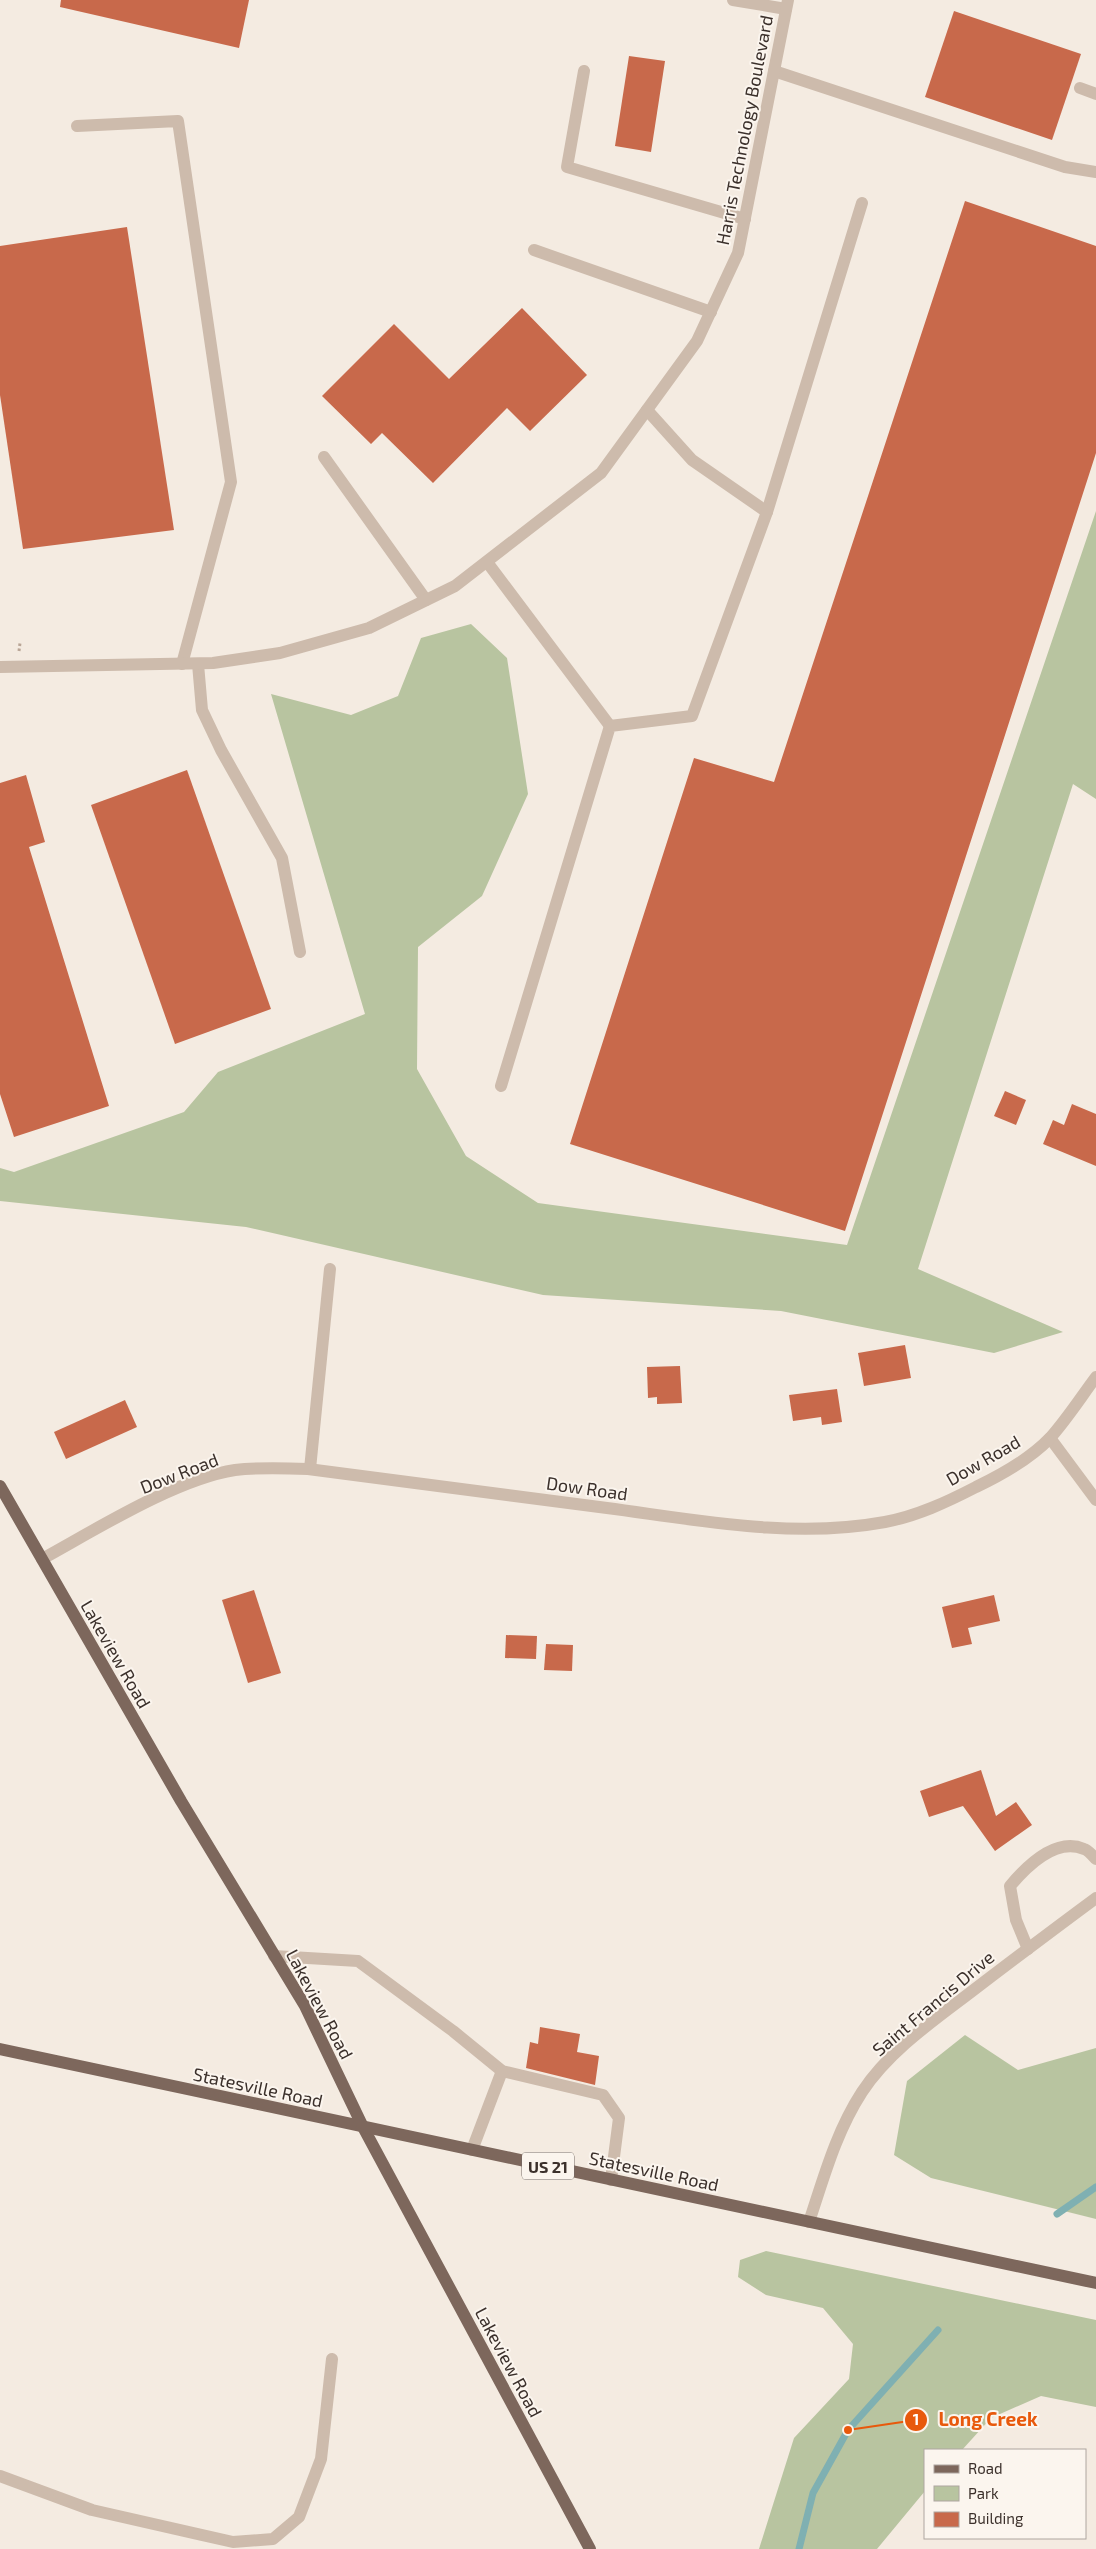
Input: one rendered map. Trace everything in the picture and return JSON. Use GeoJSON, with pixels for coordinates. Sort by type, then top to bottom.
{"type":"FeatureCollection","features":[{"type":"Feature","properties":{"kind":"main road","name":"Lakeview Road"},"geometry":{"type":"LineString","coordinates":[[0,1486],[181,1801],[305,2006],[363,2127],[590,2549]]}},
{"type":"Feature","properties":{"kind":"main road","name":"Statesville Road"},"geometry":{"type":"LineString","coordinates":[[0,2049],[1096,2283]]}},
{"type":"Feature","properties":{"kind":"street"},"geometry":{"type":"LineString","coordinates":[[733,0],[787,5]]}},
{"type":"Feature","properties":{"kind":"street","name":"Harris Technology Boulevard"},"geometry":{"type":"LineString","coordinates":[[0,667],[198,664],[280,653],[370,628],[455,586],[601,473],[697,341],[738,253],[787,5]]}},
{"type":"Feature","properties":{"kind":"street"},"geometry":{"type":"LineString","coordinates":[[584,71],[567,167],[745,219]]}},
{"type":"Feature","properties":{"kind":"street"},"geometry":{"type":"LineString","coordinates":[[774,71],[1065,167],[1096,172]]}},
{"type":"Feature","properties":{"kind":"street"},"geometry":{"type":"LineString","coordinates":[[1080,88],[1096,94]]}},
{"type":"Feature","properties":{"kind":"street"},"geometry":{"type":"LineString","coordinates":[[77,126],[178,121],[231,482],[182,664]]}},
{"type":"Feature","properties":{"kind":"street"},"geometry":{"type":"LineString","coordinates":[[610,726],[692,716],[767,512],[862,203]]}},
{"type":"Feature","properties":{"kind":"street"},"geometry":{"type":"LineString","coordinates":[[534,250],[711,312]]}},
{"type":"Feature","properties":{"kind":"street"},"geometry":{"type":"LineString","coordinates":[[647,410],[692,460],[767,512]]}},
{"type":"Feature","properties":{"kind":"street"},"geometry":{"type":"LineString","coordinates":[[324,457],[426,600]]}},
{"type":"Feature","properties":{"kind":"street"},"geometry":{"type":"LineString","coordinates":[[487,562],[610,726]]}},
{"type":"Feature","properties":{"kind":"street"},"geometry":{"type":"LineString","coordinates":[[198,664],[202,710],[220,750],[282,858],[300,952]]}},
{"type":"Feature","properties":{"kind":"street"},"geometry":{"type":"LineString","coordinates":[[502,1086],[610,726]]}},
{"type":"Feature","properties":{"kind":"street"},"geometry":{"type":"LineString","coordinates":[[310,1469],[330,1269]]}},
{"type":"Feature","properties":{"kind":"street","name":"Dow Road"},"geometry":{"type":"LineString","coordinates":[[42,1559],[121,1516],[208,1477],[235,1470],[269,1468],[310,1469],[731,1525],[842,1528],[886,1522],[915,1514],[955,1498],[989,1481],[1037,1449],[1050,1438],[1096,1377]]}},
{"type":"Feature","properties":{"kind":"street"},"geometry":{"type":"LineString","coordinates":[[1050,1438],[1096,1500]]}},
{"type":"Feature","properties":{"kind":"street"},"geometry":{"type":"LineString","coordinates":[[1028,1949],[1016,1920],[1010,1886],[1018,1876],[1046,1853],[1064,1847],[1084,1849],[1096,1859]]}},
{"type":"Feature","properties":{"kind":"street","name":"Saint Francis Drive"},"geometry":{"type":"LineString","coordinates":[[809,2222],[832,2152],[846,2118],[863,2090],[884,2065],[912,2039],[1096,1898]]}},
{"type":"Feature","properties":{"kind":"street"},"geometry":{"type":"LineString","coordinates":[[274,1956],[358,1961],[453,2031],[502,2071],[603,2095],[619,2118],[611,2180]]}},
{"type":"Feature","properties":{"kind":"street"},"geometry":{"type":"LineString","coordinates":[[472,2150],[502,2071]]}},
{"type":"Feature","properties":{"kind":"street"},"geometry":{"type":"LineString","coordinates":[[0,2476],[101,2512],[233,2542],[272,2539],[299,2517],[321,2458],[332,2359]]}},
{"type":"Feature","properties":{"kind":"green space"},"geometry":{"type":"Polygon","coordinates":[[[1096,511],[1096,799],[1073,784],[918,1269],[1063,1332],[994,1353],[781,1311],[543,1295],[246,1227],[0,1201],[0,1168],[14,1172],[184,1112],[218,1072],[365,1014],[271,694],[351,715],[398,696],[421,638],[471,624],[507,658],[528,794],[482,896],[418,947],[417,1069],[466,1156],[538,1203],[847,1245],[1096,511]]]}},
{"type":"Feature","properties":{"kind":"green space"},"geometry":{"type":"Polygon","coordinates":[[[965,2035],[1018,2070],[1096,2048],[1096,2219],[931,2178],[894,2155],[907,2081],[965,2035]]]}},
{"type":"Feature","properties":{"kind":"green space"},"geometry":{"type":"Polygon","coordinates":[[[766,2251],[1096,2320],[1096,2407],[1041,2396],[991,2418],[963,2449],[924,2449],[924,2492],[877,2549],[759,2549],[794,2438],[849,2379],[853,2344],[823,2308],[766,2295],[738,2277],[740,2260],[766,2251]]]}},
{"type":"Feature","properties":{"kind":"building"},"geometry":{"type":"Polygon","coordinates":[[[61,0],[249,0],[239,48],[60,7],[61,0]]]}},
{"type":"Feature","properties":{"kind":"building"},"geometry":{"type":"Polygon","coordinates":[[[954,11],[1081,54],[1052,140],[925,97],[954,11]]]}},
{"type":"Feature","properties":{"kind":"building"},"geometry":{"type":"Polygon","coordinates":[[[629,56],[665,61],[651,152],[615,146],[629,56]]]}},
{"type":"Feature","properties":{"kind":"building"},"geometry":{"type":"Polygon","coordinates":[[[965,201],[1096,246],[1096,453],[845,1231],[570,1144],[694,758],[774,782],[965,201]]]}},
{"type":"Feature","properties":{"kind":"building"},"geometry":{"type":"Polygon","coordinates":[[[127,227],[174,530],[23,549],[0,395],[0,246],[127,227]]]}},
{"type":"Feature","properties":{"kind":"building"},"geometry":{"type":"Polygon","coordinates":[[[522,308],[587,375],[530,431],[507,408],[433,483],[382,433],[371,444],[322,396],[394,324],[449,379],[522,308]]]}},
{"type":"Feature","properties":{"kind":"building"},"geometry":{"type":"Polygon","coordinates":[[[187,770],[271,1009],[175,1044],[91,805],[187,770]]]}},
{"type":"Feature","properties":{"kind":"building"},"geometry":{"type":"Polygon","coordinates":[[[26,775],[45,842],[29,847],[109,1106],[14,1137],[0,1094],[0,783],[26,775]]]}},
{"type":"Feature","properties":{"kind":"building"},"geometry":{"type":"Polygon","coordinates":[[[1005,1091],[1026,1100],[1016,1125],[994,1116],[1005,1091]]]}},
{"type":"Feature","properties":{"kind":"building"},"geometry":{"type":"Polygon","coordinates":[[[1072,1104],[1096,1114],[1096,1166],[1043,1144],[1053,1120],[1064,1125],[1072,1104]]]}},
{"type":"Feature","properties":{"kind":"building"},"geometry":{"type":"Polygon","coordinates":[[[905,1345],[911,1378],[864,1386],[858,1353],[905,1345]]]}},
{"type":"Feature","properties":{"kind":"building"},"geometry":{"type":"Polygon","coordinates":[[[680,1366],[682,1403],[657,1404],[657,1397],[648,1398],[647,1367],[680,1366]]]}},
{"type":"Feature","properties":{"kind":"building"},"geometry":{"type":"Polygon","coordinates":[[[837,1389],[842,1422],[822,1425],[821,1417],[793,1421],[789,1395],[837,1389]]]}},
{"type":"Feature","properties":{"kind":"building"},"geometry":{"type":"Polygon","coordinates":[[[125,1400],[137,1427],[66,1459],[54,1432],[125,1400]]]}},
{"type":"Feature","properties":{"kind":"building"},"geometry":{"type":"Polygon","coordinates":[[[254,1590],[281,1673],[248,1683],[222,1600],[254,1590]]]}},
{"type":"Feature","properties":{"kind":"building"},"geometry":{"type":"Polygon","coordinates":[[[994,1595],[1000,1621],[968,1628],[972,1644],[952,1648],[942,1607],[994,1595]]]}},
{"type":"Feature","properties":{"kind":"building"},"geometry":{"type":"Polygon","coordinates":[[[506,1635],[537,1636],[536,1659],[505,1658],[506,1635]]]}},
{"type":"Feature","properties":{"kind":"building"},"geometry":{"type":"Polygon","coordinates":[[[546,1644],[573,1645],[572,1671],[544,1670],[546,1644]]]}},
{"type":"Feature","properties":{"kind":"building"},"geometry":{"type":"Polygon","coordinates":[[[981,1770],[996,1816],[1016,1802],[1032,1825],[995,1851],[963,1806],[929,1817],[920,1791],[981,1770]]]}},
{"type":"Feature","properties":{"kind":"building"},"geometry":{"type":"Polygon","coordinates":[[[540,2027],[580,2034],[577,2052],[599,2056],[595,2085],[526,2068],[530,2042],[538,2044],[540,2027]]]}},
{"type":"Feature","properties":{"kind":"waterway"},"geometry":{"type":"LineString","coordinates":[[1057,2214],[1096,2187]]}},
{"type":"Feature","properties":{"kind":"waterway"},"geometry":{"type":"LineString","coordinates":[[799,2549],[813,2493],[848,2430],[938,2330]]}},
{"type":"Feature","properties":{"kind":"place","name":"Long Creek"},"geometry":{"type":"Point","coordinates":[848,2430]}}]}
